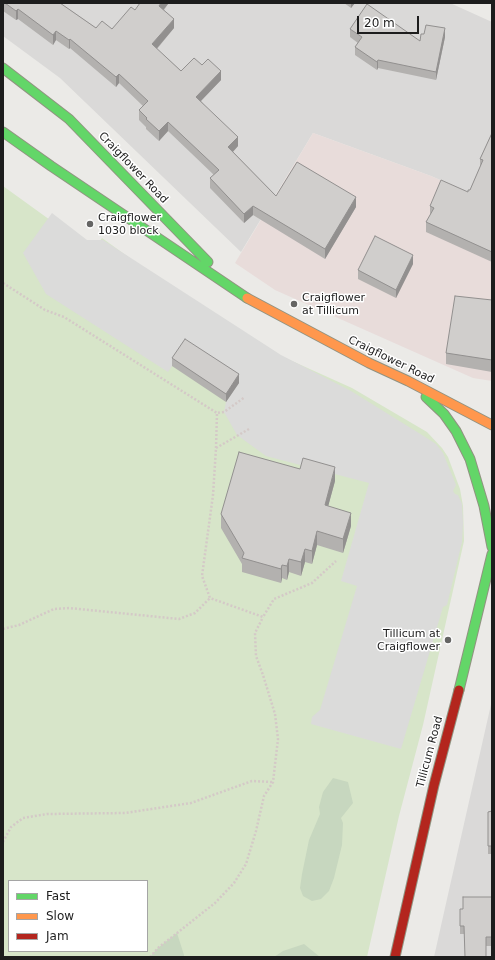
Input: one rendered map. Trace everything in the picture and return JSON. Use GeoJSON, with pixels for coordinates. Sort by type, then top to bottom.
{"type":"FeatureCollection","features":[{"type":"Feature","properties":{"kind":"main road","name":"Craigflower Road"},"geometry":{"type":"LineString","coordinates":[[3,68],[69,119],[238,293]]}},
{"type":"Feature","properties":{"kind":"main road","name":"Craigflower Road"},"geometry":{"type":"LineString","coordinates":[[3,132],[238,293],[368,363],[387,371],[492,425]]}},
{"type":"Feature","properties":{"kind":"main road"},"geometry":{"type":"LineString","coordinates":[[387,371],[405,381],[426,396],[444,414],[456,431],[470,459],[478,482],[492,547]]}},
{"type":"Feature","properties":{"kind":"main road","name":"Tillicum Road"},"geometry":{"type":"LineString","coordinates":[[395,957],[434,785],[466,669],[492,554]]}},
{"type":"Feature","properties":{"kind":"path"},"geometry":{"type":"LineString","coordinates":[[3,283],[45,310],[64,317],[217,413],[224,412],[245,397]]}},
{"type":"Feature","properties":{"kind":"path"},"geometry":{"type":"LineString","coordinates":[[210,598],[202,576],[212,495],[217,413]]}},
{"type":"Feature","properties":{"kind":"path"},"geometry":{"type":"LineString","coordinates":[[216,448],[249,429]]}},
{"type":"Feature","properties":{"kind":"path"},"geometry":{"type":"LineString","coordinates":[[150,957],[158,948],[215,903],[234,883],[246,864],[256,831],[264,796],[273,782],[278,739],[276,720],[256,656],[255,634],[274,599],[312,583],[336,562]]}},
{"type":"Feature","properties":{"kind":"path"},"geometry":{"type":"LineString","coordinates":[[210,598],[263,617]]}},
{"type":"Feature","properties":{"kind":"path"},"geometry":{"type":"LineString","coordinates":[[3,629],[19,625],[54,609],[69,608],[179,619],[194,612],[210,598]]}},
{"type":"Feature","properties":{"kind":"path"},"geometry":{"type":"LineString","coordinates":[[3,842],[11,828],[24,818],[47,814],[124,813],[191,804],[252,781],[273,782]]}},
{"type":"Feature","properties":{"kind":"shaded area"},"geometry":{"type":"Polygon","coordinates":[[[3,3],[450,3],[492,22],[492,203],[431,176],[313,133],[241,252],[60,78],[3,36],[3,3]]]}},
{"type":"Feature","properties":{"kind":"shaded area"},"geometry":{"type":"Polygon","coordinates":[[[313,133],[431,176],[492,203],[492,381],[473,378],[275,290],[235,263],[313,133]]]}},
{"type":"Feature","properties":{"kind":"shaded area"},"geometry":{"type":"Polygon","coordinates":[[[52,213],[87,240],[103,240],[281,355],[351,391],[436,444],[443,453],[456,485],[453,491],[458,495],[462,504],[462,542],[447,605],[443,607],[401,749],[311,724],[312,717],[320,710],[357,586],[341,581],[369,483],[266,456],[237,435],[224,412],[226,402],[239,382],[185,347],[168,372],[46,294],[23,253],[52,213]]]}},
{"type":"Feature","properties":{"kind":"shaded area"},"geometry":{"type":"Polygon","coordinates":[[[492,700],[492,957],[434,957],[447,899],[492,700]]]}},
{"type":"Feature","properties":{"kind":"green space"},"geometry":{"type":"Polygon","coordinates":[[[3,186],[93,251],[102,238],[241,338],[352,388],[427,432],[448,457],[460,489],[463,506],[464,541],[423,725],[399,816],[367,957],[3,957],[3,186]]]}},
{"type":"Feature","properties":{"kind":"green space"},"geometry":{"type":"Polygon","coordinates":[[[333,778],[348,782],[353,803],[341,818],[343,823],[342,845],[334,878],[329,891],[321,899],[312,901],[303,896],[300,888],[302,874],[309,840],[320,814],[319,807],[323,792],[333,778]]]}},
{"type":"Feature","properties":{"kind":"green space"},"geometry":{"type":"Polygon","coordinates":[[[177,933],[184,957],[150,957],[158,948],[177,933]]]}},
{"type":"Feature","properties":{"kind":"green space"},"geometry":{"type":"Polygon","coordinates":[[[304,944],[320,957],[274,957],[283,951],[304,944]]]}},
{"type":"Feature","properties":{"kind":"building"},"geometry":{"type":"Polygon","coordinates":[[[5,3],[60,3],[96,28],[102,21],[112,29],[131,7],[135,10],[140,3],[161,3],[159,6],[174,19],[152,44],[181,71],[194,58],[202,65],[208,59],[221,71],[196,97],[238,137],[228,147],[276,196],[297,162],[356,197],[325,249],[253,206],[244,214],[210,178],[219,170],[168,122],[159,131],[146,119],[147,118],[139,110],[148,101],[119,74],[116,77],[70,39],[69,40],[56,31],[53,35],[18,9],[16,11],[5,3]]]}},
{"type":"Feature","properties":{"kind":"building"},"geometry":{"type":"Polygon","coordinates":[[[367,4],[420,41],[421,34],[424,34],[426,25],[445,28],[436,72],[378,60],[377,62],[355,47],[362,37],[350,29],[367,4]]]}},
{"type":"Feature","properties":{"kind":"building"},"geometry":{"type":"Polygon","coordinates":[[[492,133],[492,252],[426,222],[434,208],[430,206],[441,180],[468,192],[468,190],[470,190],[483,160],[480,159],[492,133]]]}},
{"type":"Feature","properties":{"kind":"building"},"geometry":{"type":"Polygon","coordinates":[[[375,236],[413,255],[396,290],[358,270],[375,236]]]}},
{"type":"Feature","properties":{"kind":"building"},"geometry":{"type":"Polygon","coordinates":[[[455,296],[492,300],[492,360],[446,353],[455,296]]]}},
{"type":"Feature","properties":{"kind":"building"},"geometry":{"type":"Polygon","coordinates":[[[185,339],[239,374],[226,394],[172,358],[185,339]]]}},
{"type":"Feature","properties":{"kind":"building"},"geometry":{"type":"Polygon","coordinates":[[[239,452],[300,469],[303,458],[335,467],[325,505],[351,513],[343,539],[317,531],[312,551],[305,549],[301,562],[289,559],[287,566],[282,565],[281,569],[242,558],[244,553],[221,514],[239,452]]]}},
{"type":"Feature","properties":{"kind":"building"},"geometry":{"type":"Polygon","coordinates":[[[492,811],[492,846],[488,846],[488,812],[492,811]]]}},
{"type":"Feature","properties":{"kind":"building"},"geometry":{"type":"Polygon","coordinates":[[[463,897],[492,897],[492,937],[486,937],[486,957],[465,957],[464,926],[460,926],[460,909],[463,909],[463,897]]]}},
{"type":"Feature","properties":{"kind":"traffic: fast"},"geometry":{"type":"LineString","coordinates":[[3,68],[69,119],[208,262]]}},
{"type":"Feature","properties":{"kind":"traffic: fast"},"geometry":{"type":"LineString","coordinates":[[3,132],[247,298]]}},
{"type":"Feature","properties":{"kind":"traffic: fast"},"geometry":{"type":"LineString","coordinates":[[426,397],[444,414],[456,431],[470,459],[484,506],[492,547]]}},
{"type":"Feature","properties":{"kind":"traffic: fast"},"geometry":{"type":"LineString","coordinates":[[459,690],[492,554]]}},
{"type":"Feature","properties":{"kind":"traffic: slow"},"geometry":{"type":"LineString","coordinates":[[247,298],[369,363],[408,381],[492,425]]}},
{"type":"Feature","properties":{"kind":"traffic: jam"},"geometry":{"type":"LineString","coordinates":[[395,957],[434,785],[459,690]]}},
{"type":"Feature","properties":{"kind":"place","name":"Craigflower 1030 block"},"geometry":{"type":"Point","coordinates":[90,224]}},
{"type":"Feature","properties":{"kind":"place","name":"Craigflower at Tillicum"},"geometry":{"type":"Point","coordinates":[294,304]}},
{"type":"Feature","properties":{"kind":"place","name":"Tillicum at Craigflower"},"geometry":{"type":"Point","coordinates":[448,640]}}]}
